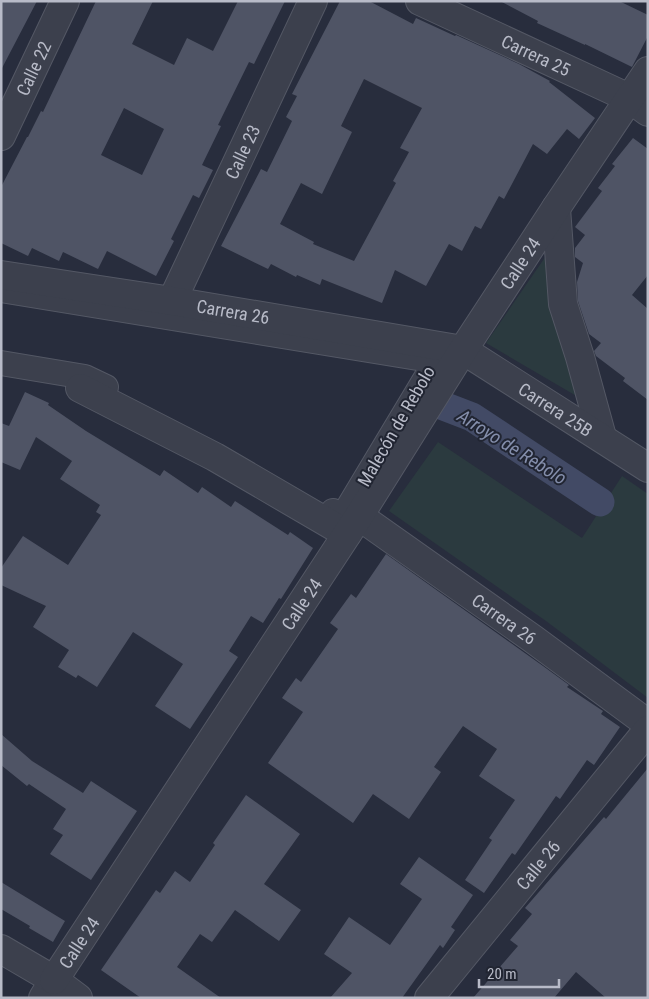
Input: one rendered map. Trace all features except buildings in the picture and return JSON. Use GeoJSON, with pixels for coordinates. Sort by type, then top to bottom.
{"type":"FeatureCollection","features":[{"type":"Feature","properties":{"kind":"street","name":"Calle 22"},"geometry":{"type":"LineString","coordinates":[[1,136],[65,1]]}},
{"type":"Feature","properties":{"kind":"street","name":"Calle 23"},"geometry":{"type":"LineString","coordinates":[[172,301],[313,1]]}},
{"type":"Feature","properties":{"kind":"street","name":"Carrera 25"},"geometry":{"type":"LineString","coordinates":[[420,1],[638,105]]}},
{"type":"Feature","properties":{"kind":"street","name":"Calle 24"},"geometry":{"type":"LineString","coordinates":[[48,989],[353,525],[556,208],[638,105],[648,72]]}},
{"type":"Feature","properties":{"kind":"street","name":"Calle 24"},"geometry":{"type":"LineString","coordinates":[[556,208],[563,304],[602,437]]}},
{"type":"Feature","properties":{"kind":"street","name":"Carrera 26"},"geometry":{"type":"LineString","coordinates":[[1,275],[172,301],[457,361]]}},
{"type":"Feature","properties":{"kind":"street","name":"Malecón de Rebolo"},"geometry":{"type":"LineString","coordinates":[[1,290],[436,361],[343,516],[85,377],[1,363]]}},
{"type":"Feature","properties":{"kind":"street","name":"Carrera 25B"},"geometry":{"type":"LineString","coordinates":[[457,361],[602,437],[648,468]]}},
{"type":"Feature","properties":{"kind":"street","name":"Carrera 26"},"geometry":{"type":"LineString","coordinates":[[80,388],[353,525],[533,639],[648,724]]}},
{"type":"Feature","properties":{"kind":"street","name":"Calle 26"},"geometry":{"type":"LineString","coordinates":[[429,998],[648,730]]}},
{"type":"Feature","properties":{"kind":"street"},"geometry":{"type":"LineString","coordinates":[[1,948],[48,989],[78,998]]}},
{"type":"Feature","properties":{"kind":"shaded area"},"geometry":{"type":"Polygon","coordinates":[[[546,256],[553,309],[585,401],[486,343],[546,256]]]}},
{"type":"Feature","properties":{"kind":"shaded area"},"geometry":{"type":"Polygon","coordinates":[[[438,442],[582,538],[622,476],[648,494],[648,698],[546,621],[389,511],[438,442]]]}},
{"type":"Feature","properties":{"kind":"waterway","name":"Arroyo de Rebolo"},"geometry":{"type":"LineString","coordinates":[[420,397],[472,417],[600,502]]}}]}
